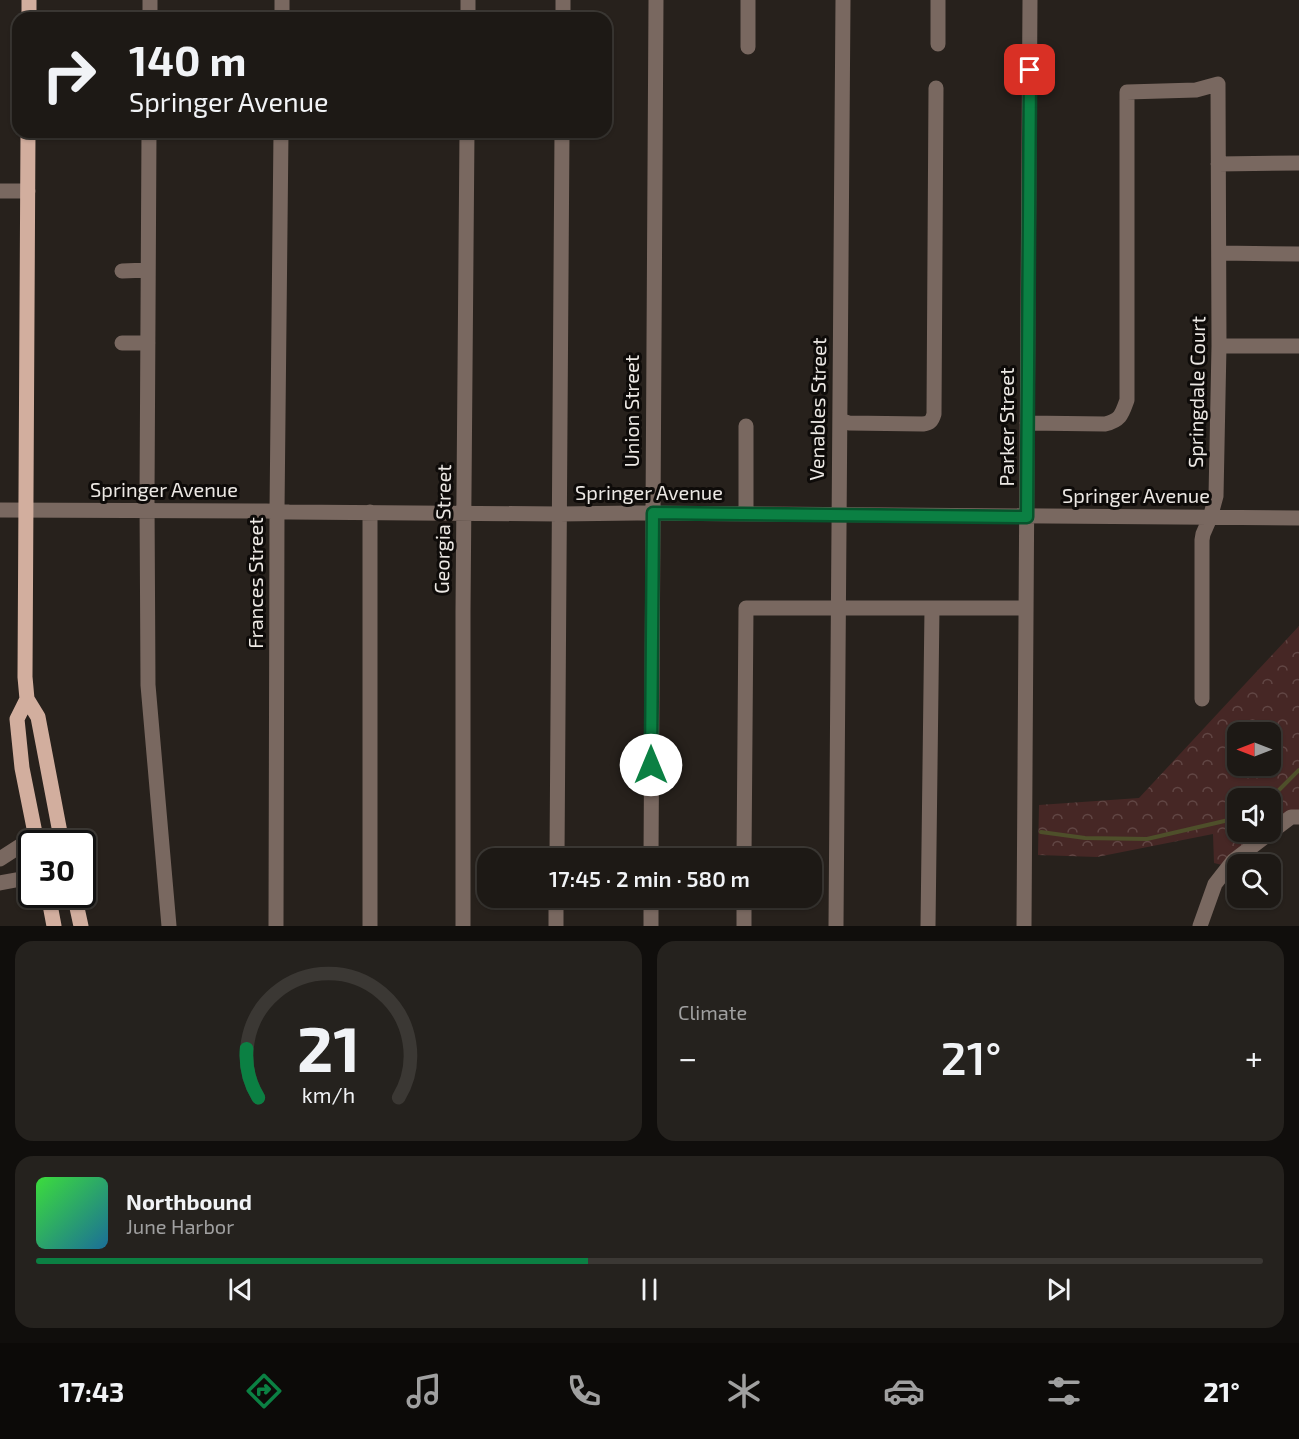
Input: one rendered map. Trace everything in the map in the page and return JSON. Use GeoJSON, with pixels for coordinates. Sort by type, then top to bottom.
{"type":"FeatureCollection","features":[{"type":"Feature","properties":{"kind":"main road"},"geometry":{"type":"LineString","coordinates":[[28,138],[25,657],[27,699],[38,717],[60,830]]}},
{"type":"Feature","properties":{"kind":"main road"},"geometry":{"type":"LineString","coordinates":[[27,699],[17,719],[22,768],[34,830]]}},
{"type":"Feature","properties":{"kind":"main road"},"geometry":{"type":"LineString","coordinates":[[51,908],[54,926]]}},
{"type":"Feature","properties":{"kind":"main road"},"geometry":{"type":"LineString","coordinates":[[77,908],[81,926]]}},
{"type":"Feature","properties":{"kind":"street","name":"Union Street"},"geometry":{"type":"LineString","coordinates":[[651,848],[656,0]]}},
{"type":"Feature","properties":{"kind":"street"},"geometry":{"type":"LineString","coordinates":[[748,0],[748,47]]}},
{"type":"Feature","properties":{"kind":"street","name":"Venables Street"},"geometry":{"type":"LineString","coordinates":[[836,926],[843,0]]}},
{"type":"Feature","properties":{"kind":"street"},"geometry":{"type":"LineString","coordinates":[[938,0],[938,44]]}},
{"type":"Feature","properties":{"kind":"street","name":"Parker Street"},"geometry":{"type":"LineString","coordinates":[[1024,926],[1030,0]]}},
{"type":"Feature","properties":{"kind":"street","name":"Springdale Court"},"geometry":{"type":"LineString","coordinates":[[1028,423],[1106,424],[1114,422],[1121,415],[1127,400],[1127,92],[1196,90],[1218,84],[1219,346],[1216,496],[1202,540],[1202,699]]}},
{"type":"Feature","properties":{"kind":"street"},"geometry":{"type":"LineString","coordinates":[[840,420],[849,423],[923,424],[932,420],[934,414],[936,88]]}},
{"type":"Feature","properties":{"kind":"street"},"geometry":{"type":"LineString","coordinates":[[149,138],[148,685],[169,926]]}},
{"type":"Feature","properties":{"kind":"street","name":"Frances Street"},"geometry":{"type":"LineString","coordinates":[[276,926],[281,138]]}},
{"type":"Feature","properties":{"kind":"street","name":"Georgia Street"},"geometry":{"type":"LineString","coordinates":[[463,926],[467,138]]}},
{"type":"Feature","properties":{"kind":"street"},"geometry":{"type":"LineString","coordinates":[[556,848],[562,138]]}},
{"type":"Feature","properties":{"kind":"street"},"geometry":{"type":"LineString","coordinates":[[1218,164],[1299,164]]}},
{"type":"Feature","properties":{"kind":"street"},"geometry":{"type":"LineString","coordinates":[[0,191],[28,191]]}},
{"type":"Feature","properties":{"kind":"street"},"geometry":{"type":"LineString","coordinates":[[1219,254],[1299,254]]}},
{"type":"Feature","properties":{"kind":"street"},"geometry":{"type":"LineString","coordinates":[[122,270],[148,270]]}},
{"type":"Feature","properties":{"kind":"street"},"geometry":{"type":"LineString","coordinates":[[122,343],[148,343]]}},
{"type":"Feature","properties":{"kind":"street"},"geometry":{"type":"LineString","coordinates":[[1219,346],[1299,346]]}},
{"type":"Feature","properties":{"kind":"street"},"geometry":{"type":"LineString","coordinates":[[746,426],[746,514]]}},
{"type":"Feature","properties":{"kind":"street","name":"Springer Avenue"},"geometry":{"type":"LineString","coordinates":[[0,510],[1299,518]]}},
{"type":"Feature","properties":{"kind":"street"},"geometry":{"type":"LineString","coordinates":[[370,512],[370,926]]}},
{"type":"Feature","properties":{"kind":"street"},"geometry":{"type":"LineString","coordinates":[[744,848],[746,608],[1026,608]]}},
{"type":"Feature","properties":{"kind":"street"},"geometry":{"type":"LineString","coordinates":[[928,926],[932,608]]}},
{"type":"Feature","properties":{"kind":"street"},"geometry":{"type":"LineString","coordinates":[[1200,926],[1215,884],[1233,861],[1291,817],[1299,817]]}},
{"type":"Feature","properties":{"kind":"street"},"geometry":{"type":"LineString","coordinates":[[2,853],[18,847]]}},
{"type":"Feature","properties":{"kind":"street"},"geometry":{"type":"LineString","coordinates":[[0,883],[18,880]]}},
{"type":"Feature","properties":{"kind":"street"},"geometry":{"type":"LineString","coordinates":[[556,908],[556,926]]}},
{"type":"Feature","properties":{"kind":"street"},"geometry":{"type":"LineString","coordinates":[[651,908],[651,926]]}},
{"type":"Feature","properties":{"kind":"street"},"geometry":{"type":"LineString","coordinates":[[744,908],[744,926]]}},
{"type":"Feature","properties":{"kind":"green space"},"geometry":{"type":"Polygon","coordinates":[[[1299,626],[1299,811],[1281,821],[1281,788],[1227,788],[1227,842],[1252,842],[1236,854],[1227,854],[1227,861],[1222,865],[1214,863],[1213,834],[1097,857],[1038,855],[1039,805],[1139,798],[1299,626]]]}},
{"type":"Feature","properties":{"kind":"waterway"},"geometry":{"type":"LineString","coordinates":[[1281,788],[1299,770]]}},
{"type":"Feature","properties":{"kind":"waterway"},"geometry":{"type":"LineString","coordinates":[[1041,832],[1085,838],[1147,839],[1227,820]]}},
{"type":"Feature","properties":{"kind":"route"},"geometry":{"type":"LineString","coordinates":[[651,765],[653,513],[1027,517],[1030,70]]}}]}
